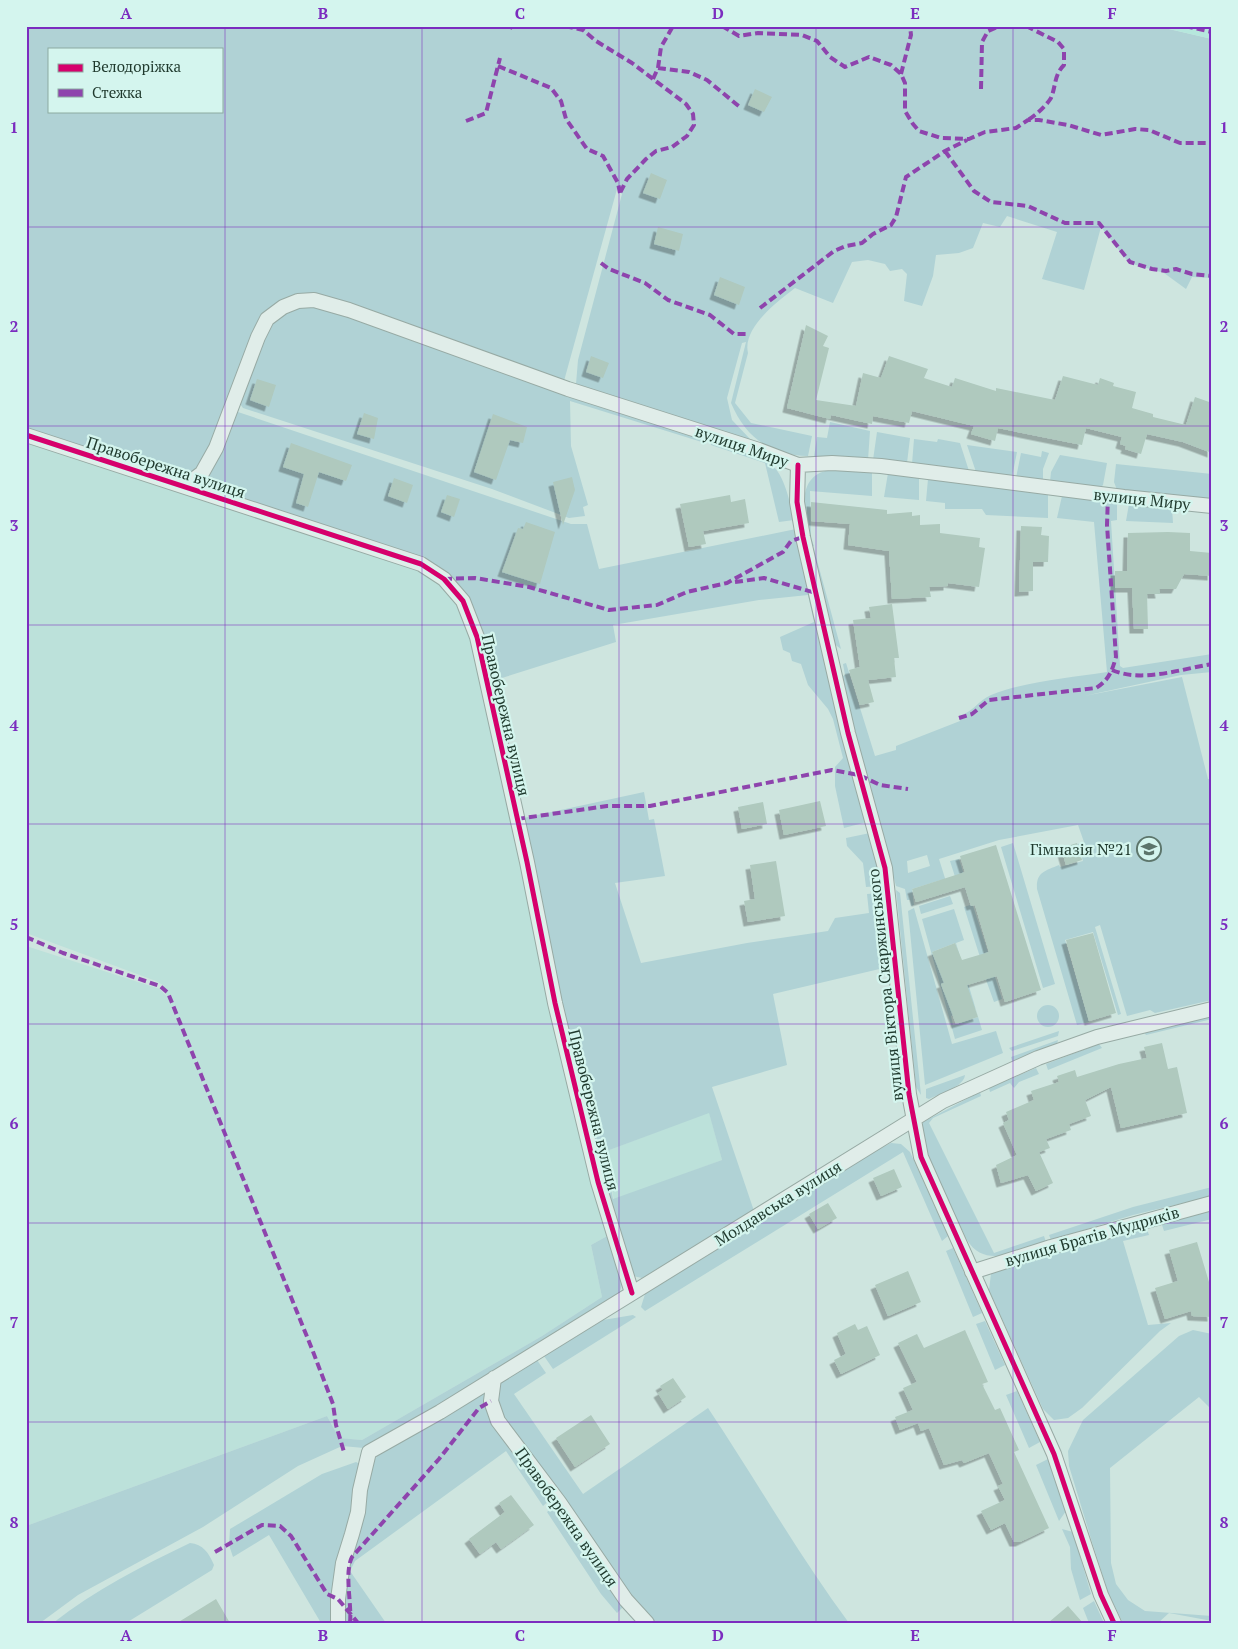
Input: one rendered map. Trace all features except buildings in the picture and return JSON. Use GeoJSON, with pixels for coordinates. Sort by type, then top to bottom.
{"type":"FeatureCollection","features":[{"type":"Feature","properties":{"kind":"street","name":"вулиця Миру"},"geometry":{"type":"LineString","coordinates":[[202,473],[216,448],[258,337],[267,319],[283,308],[306,300],[314,300],[349,310],[568,389],[759,450],[798,465],[832,463],[881,466],[1124,497],[1212,506]]}},
{"type":"Feature","properties":{"kind":"street","name":"Правобережна вулиця"},"geometry":{"type":"LineString","coordinates":[[26,435],[181,484],[421,564],[444,579],[463,601],[477,637],[526,862],[554,1003],[596,1172],[632,1293]]}},
{"type":"Feature","properties":{"kind":"street","name":"вулиця Віктора Скаржинського"},"geometry":{"type":"LineString","coordinates":[[798,465],[797,502],[802,537],[848,733],[885,868],[913,1120],[921,1157],[1054,1454],[1066,1484],[1100,1595],[1114,1623]]}},
{"type":"Feature","properties":{"kind":"street"},"geometry":{"type":"LineString","coordinates":[[181,484],[190,482],[202,473],[204,486],[211,495]]}},
{"type":"Feature","properties":{"kind":"street","name":"Молдавська вулиця"},"geometry":{"type":"LineString","coordinates":[[338,1623],[338,1599],[342,1563],[356,1519],[360,1490],[369,1452],[494,1378],[943,1101],[1058,1051],[1097,1037],[1212,1009]]}},
{"type":"Feature","properties":{"kind":"street","name":"вулиця Братів Мудриків"},"geometry":{"type":"LineString","coordinates":[[972,1272],[1026,1254],[1212,1203]]}},
{"type":"Feature","properties":{"kind":"street","name":"Правобережна вулиця"},"geometry":{"type":"LineString","coordinates":[[494,1378],[491,1401],[498,1421],[558,1502],[626,1600],[647,1623]]}},
{"type":"Feature","properties":{"kind":"shaded area"},"geometry":{"type":"Polygon","coordinates":[[[26,26],[1156,26],[1212,39],[1212,278],[1192,277],[1186,289],[1164,273],[1129,263],[1101,227],[1084,290],[1042,279],[1057,232],[1007,216],[1000,227],[983,223],[973,248],[959,253],[936,255],[933,276],[922,306],[904,301],[907,274],[902,269],[890,271],[885,264],[868,260],[852,262],[833,303],[795,288],[763,316],[750,334],[748,353],[735,403],[751,423],[812,436],[808,456],[794,455],[771,448],[752,435],[737,415],[731,403],[746,342],[742,343],[727,398],[732,420],[751,440],[576,384],[578,360],[622,194],[617,189],[564,381],[311,294],[285,299],[267,313],[201,468],[189,476],[175,478],[26,431],[26,26]]]}},
{"type":"Feature","properties":{"kind":"shaded area"},"geometry":{"type":"Polygon","coordinates":[[[312,304],[707,438],[705,443],[570,401],[571,446],[588,505],[583,507],[585,516],[569,518],[492,489],[243,408],[238,401],[271,321],[284,312],[312,304]]]}},
{"type":"Feature","properties":{"kind":"shaded area"},"geometry":{"type":"Polygon","coordinates":[[[238,412],[571,524],[587,524],[599,569],[796,529],[867,822],[844,828],[835,786],[835,767],[843,758],[833,719],[828,709],[808,685],[801,664],[792,661],[790,653],[783,650],[780,637],[814,622],[808,595],[759,600],[613,625],[616,642],[489,682],[477,626],[444,574],[192,485],[233,415],[238,412]]]}},
{"type":"Feature","properties":{"kind":"shaded area"},"geometry":{"type":"Polygon","coordinates":[[[830,422],[870,431],[868,460],[814,457],[817,437],[827,438],[830,422]]]}},
{"type":"Feature","properties":{"kind":"shaded area"},"geometry":{"type":"Polygon","coordinates":[[[877,432],[910,438],[907,463],[873,460],[877,432]]]}},
{"type":"Feature","properties":{"kind":"shaded area"},"geometry":{"type":"Polygon","coordinates":[[[26,439],[425,570],[454,597],[470,630],[609,1235],[591,1245],[602,1297],[542,1336],[362,1440],[339,1438],[327,1416],[26,1526],[26,946],[160,989],[167,997],[163,985],[156,981],[26,933],[26,439]]]}},
{"type":"Feature","properties":{"kind":"shaded area"},"geometry":{"type":"Polygon","coordinates":[[[914,439],[937,442],[938,439],[960,443],[969,471],[912,464],[914,439]]]}},
{"type":"Feature","properties":{"kind":"shaded area"},"geometry":{"type":"Polygon","coordinates":[[[713,440],[761,457],[770,464],[778,472],[784,483],[794,520],[779,522],[765,463],[711,445],[713,440]]]}},
{"type":"Feature","properties":{"kind":"shaded area"},"geometry":{"type":"Polygon","coordinates":[[[967,445],[1017,452],[1012,477],[976,472],[967,445]]]}},
{"type":"Feature","properties":{"kind":"shaded area"},"geometry":{"type":"Polygon","coordinates":[[[1042,451],[1049,453],[1043,469],[1043,481],[1016,478],[1021,453],[1041,457],[1042,451]]]}},
{"type":"Feature","properties":{"kind":"shaded area"},"geometry":{"type":"Polygon","coordinates":[[[1060,455],[1107,463],[1103,485],[1100,488],[1050,482],[1051,472],[1060,455]]]}},
{"type":"Feature","properties":{"kind":"shaded area"},"geometry":{"type":"Polygon","coordinates":[[[1116,464],[1212,474],[1212,500],[1117,490],[1114,482],[1116,464]]]}},
{"type":"Feature","properties":{"kind":"shaded area"},"geometry":{"type":"Polygon","coordinates":[[[830,470],[872,472],[872,496],[810,491],[811,538],[814,546],[811,547],[804,501],[806,490],[810,481],[818,474],[830,470]]]}},
{"type":"Feature","properties":{"kind":"shaded area"},"geometry":{"type":"Polygon","coordinates":[[[888,473],[919,477],[919,500],[884,497],[888,473]]]}},
{"type":"Feature","properties":{"kind":"shaded area"},"geometry":{"type":"Polygon","coordinates":[[[928,479],[1048,494],[1048,518],[986,515],[982,509],[945,509],[945,503],[926,501],[928,479]]]}},
{"type":"Feature","properties":{"kind":"shaded area","name":"Гімназія №21"},"geometry":{"type":"Polygon","coordinates":[[[1062,496],[1117,503],[1117,520],[1111,521],[1120,666],[1123,668],[1212,654],[1212,672],[1181,675],[1084,696],[1182,677],[1208,779],[1212,779],[1212,1000],[1155,1013],[1150,1010],[1127,1016],[1100,925],[1095,927],[1121,1014],[1118,1015],[1093,932],[1065,940],[1089,1022],[1077,1025],[1037,889],[1037,883],[1042,873],[1046,871],[1059,865],[1060,867],[1083,861],[1078,844],[1084,842],[1078,825],[999,840],[939,859],[949,891],[945,892],[941,880],[912,889],[914,905],[911,906],[910,900],[907,900],[905,889],[896,886],[841,677],[845,675],[843,664],[846,663],[875,756],[896,750],[896,746],[960,721],[959,716],[968,712],[991,695],[1034,683],[1107,672],[1094,522],[1057,518],[1062,496]],[[927,855],[907,861],[908,873],[930,866],[927,855]]]}},
{"type":"Feature","properties":{"kind":"shaded area"},"geometry":{"type":"Polygon","coordinates":[[[1129,504],[1172,508],[1173,523],[1126,521],[1129,504]]]}},
{"type":"Feature","properties":{"kind":"shaded area"},"geometry":{"type":"Polygon","coordinates":[[[814,549],[841,649],[833,643],[812,550],[814,549]]]}},
{"type":"Feature","properties":{"kind":"shaded area"},"geometry":{"type":"Polygon","coordinates":[[[644,792],[649,820],[654,819],[665,876],[615,883],[641,963],[747,943],[828,931],[835,918],[869,913],[867,894],[880,893],[888,967],[773,994],[787,1065],[712,1087],[754,1211],[642,1278],[633,1276],[614,1233],[519,819],[644,792]],[[709,1113],[604,1152],[613,1199],[722,1160],[709,1113]]]}},
{"type":"Feature","properties":{"kind":"shaded area"},"geometry":{"type":"Polygon","coordinates":[[[870,833],[879,865],[880,886],[866,887],[863,863],[847,846],[846,838],[870,833]]]}},
{"type":"Feature","properties":{"kind":"shaded area"},"geometry":{"type":"Polygon","coordinates":[[[1013,843],[1055,984],[1043,988],[1001,847],[1013,843]]]}},
{"type":"Feature","properties":{"kind":"shaded area"},"geometry":{"type":"Polygon","coordinates":[[[959,859],[966,881],[958,886],[950,861],[959,859]]]}},
{"type":"Feature","properties":{"kind":"shaded area"},"geometry":{"type":"Polygon","coordinates":[[[896,890],[900,893],[921,1095],[916,1087],[896,890]]]}},
{"type":"Feature","properties":{"kind":"shaded area"},"geometry":{"type":"Polygon","coordinates":[[[950,896],[953,904],[921,914],[919,906],[950,896]]]}},
{"type":"Feature","properties":{"kind":"shaded area"},"geometry":{"type":"Polygon","coordinates":[[[973,906],[988,952],[980,957],[964,907],[973,906]]]}},
{"type":"Feature","properties":{"kind":"shaded area"},"geometry":{"type":"Polygon","coordinates":[[[914,908],[952,1044],[996,1031],[1003,1053],[925,1085],[908,911],[914,908]]]}},
{"type":"Feature","properties":{"kind":"shaded area"},"geometry":{"type":"Polygon","coordinates":[[[954,909],[964,940],[956,943],[982,1030],[955,1039],[922,919],[954,909]],[[955,943],[932,952],[935,960],[958,951],[955,943]],[[965,976],[941,984],[944,993],[968,985],[965,976]],[[975,1008],[951,1016],[953,1025],[978,1017],[975,1008]]]}},
{"type":"Feature","properties":{"kind":"shaded area"},"geometry":{"type":"Polygon","coordinates":[[[991,975],[995,977],[1002,999],[994,1002],[985,977],[991,975]]]}},
{"type":"Feature","properties":{"kind":"shaded area"},"geometry":{"type":"Polygon","coordinates":[[[1048,1005],[1056,1008],[1059,1016],[1056,1024],[1048,1027],[1040,1024],[1037,1016],[1040,1008],[1048,1005]]]}},
{"type":"Feature","properties":{"kind":"shaded area"},"geometry":{"type":"Polygon","coordinates":[[[1212,1015],[1212,1019],[1146,1035],[1143,1031],[1212,1015]]]}},
{"type":"Feature","properties":{"kind":"shaded area"},"geometry":{"type":"Polygon","coordinates":[[[1059,1031],[1058,1036],[1012,1051],[1009,1048],[1059,1031]]]}},
{"type":"Feature","properties":{"kind":"shaded area"},"geometry":{"type":"Polygon","coordinates":[[[1058,1040],[1057,1044],[1012,1061],[1011,1057],[1058,1040]]]}},
{"type":"Feature","properties":{"kind":"shaded area"},"geometry":{"type":"Polygon","coordinates":[[[1099,1044],[1102,1048],[1048,1070],[1046,1064],[1099,1044]]]}},
{"type":"Feature","properties":{"kind":"shaded area"},"geometry":{"type":"Polygon","coordinates":[[[1036,1068],[1039,1074],[1019,1082],[1014,1088],[1010,1083],[990,1092],[989,1088],[1036,1068]]]}},
{"type":"Feature","properties":{"kind":"shaded area"},"geometry":{"type":"Polygon","coordinates":[[[965,1075],[964,1079],[956,1087],[929,1099],[926,1098],[926,1089],[965,1075]]]}},
{"type":"Feature","properties":{"kind":"shaded area"},"geometry":{"type":"Polygon","coordinates":[[[980,1092],[981,1096],[933,1118],[929,1123],[994,1253],[1044,1236],[1046,1242],[1004,1255],[993,1256],[983,1254],[974,1249],[967,1240],[932,1165],[923,1134],[923,1122],[980,1092]]]}},
{"type":"Feature","properties":{"kind":"shaded area"},"geometry":{"type":"Polygon","coordinates":[[[709,1112],[722,1160],[614,1200],[604,1152],[709,1112]]]}},
{"type":"Feature","properties":{"kind":"shaded area"},"geometry":{"type":"Polygon","coordinates":[[[891,1143],[901,1144],[910,1152],[948,1236],[942,1241],[903,1152],[645,1311],[641,1307],[645,1294],[891,1143]]]}},
{"type":"Feature","properties":{"kind":"shaded area"},"geometry":{"type":"Polygon","coordinates":[[[1212,1187],[1212,1196],[1133,1215],[1051,1240],[1049,1235],[1133,1207],[1212,1187]]]}},
{"type":"Feature","properties":{"kind":"shaded area"},"geometry":{"type":"Polygon","coordinates":[[[1212,1210],[1212,1219],[1164,1231],[1161,1222],[1212,1210]]]}},
{"type":"Feature","properties":{"kind":"shaded area"},"geometry":{"type":"Polygon","coordinates":[[[1146,1226],[1149,1235],[1123,1241],[1148,1325],[1171,1323],[1160,1331],[1082,1408],[1068,1418],[1054,1420],[1043,1409],[989,1290],[991,1274],[1003,1268],[1146,1226]]]}},
{"type":"Feature","properties":{"kind":"shaded area"},"geometry":{"type":"Polygon","coordinates":[[[609,1235],[622,1276],[622,1284],[616,1298],[383,1438],[364,1448],[342,1446],[298,1466],[203,1527],[78,1595],[40,1623],[26,1623],[26,1526],[327,1416],[339,1438],[362,1440],[542,1336],[602,1297],[591,1245],[609,1235]]]}},
{"type":"Feature","properties":{"kind":"shaded area"},"geometry":{"type":"Polygon","coordinates":[[[953,1248],[982,1313],[973,1317],[946,1251],[953,1248]]]}},
{"type":"Feature","properties":{"kind":"shaded area"},"geometry":{"type":"Polygon","coordinates":[[[633,1315],[636,1317],[553,1369],[544,1356],[603,1320],[633,1315]]]}},
{"type":"Feature","properties":{"kind":"shaded area"},"geometry":{"type":"Polygon","coordinates":[[[985,1321],[1005,1365],[995,1370],[976,1324],[985,1321]]]}},
{"type":"Feature","properties":{"kind":"shaded area"},"geometry":{"type":"Polygon","coordinates":[[[1193,1330],[1212,1334],[1212,1410],[1199,1397],[1110,1468],[1111,1563],[1116,1584],[1128,1600],[1145,1611],[1212,1616],[1212,1621],[1169,1613],[1158,1623],[1123,1623],[1109,1595],[1092,1542],[1069,1466],[1068,1451],[1083,1420],[1179,1336],[1193,1330]]]}},
{"type":"Feature","properties":{"kind":"shaded area"},"geometry":{"type":"Polygon","coordinates":[[[537,1360],[546,1373],[514,1394],[583,1494],[708,1408],[795,1544],[849,1623],[652,1623],[628,1596],[497,1410],[499,1383],[537,1360]]]}},
{"type":"Feature","properties":{"kind":"shaded area"},"geometry":{"type":"Polygon","coordinates":[[[488,1390],[551,1499],[543,1506],[506,1451],[355,1561],[350,1571],[386,1623],[341,1623],[341,1594],[368,1469],[378,1455],[488,1390]]]}},
{"type":"Feature","properties":{"kind":"shaded area"},"geometry":{"type":"Polygon","coordinates":[[[1017,1391],[1040,1442],[1029,1448],[1006,1395],[1017,1391]]]}},
{"type":"Feature","properties":{"kind":"shaded area"},"geometry":{"type":"Polygon","coordinates":[[[1048,1459],[1066,1511],[1059,1521],[1036,1465],[1048,1459]]]}},
{"type":"Feature","properties":{"kind":"shaded area"},"geometry":{"type":"Polygon","coordinates":[[[356,1462],[363,1466],[334,1623],[321,1623],[269,1535],[233,1557],[229,1545],[230,1529],[322,1474],[356,1462]]]}},
{"type":"Feature","properties":{"kind":"shaded area"},"geometry":{"type":"Polygon","coordinates":[[[555,1505],[627,1603],[617,1613],[601,1594],[547,1512],[555,1505]]]}},
{"type":"Feature","properties":{"kind":"shaded area"},"geometry":{"type":"Polygon","coordinates":[[[1062,1529],[1073,1532],[1091,1594],[1080,1600],[1071,1569],[1070,1547],[1062,1529]]]}},
{"type":"Feature","properties":{"kind":"shaded area"},"geometry":{"type":"Polygon","coordinates":[[[190,1543],[199,1545],[208,1553],[214,1565],[212,1570],[126,1623],[53,1623],[119,1579],[190,1543]]]}},
{"type":"Feature","properties":{"kind":"shaded area"},"geometry":{"type":"Polygon","coordinates":[[[1094,1601],[1104,1623],[1089,1623],[1083,1608],[1094,1601]]]}},
{"type":"Feature","properties":{"kind":"sand"},"geometry":{"type":"Polygon","coordinates":[[[1156,26],[1194,26],[1212,30],[1212,39],[1156,26]]]}},
{"type":"Feature","properties":{"kind":"marked path"},"geometry":{"type":"LineString","coordinates":[[565,26],[583,30],[596,41],[632,63],[686,104],[693,114],[694,125],[687,136],[672,147],[656,151],[646,159],[627,179],[620,193]]}},
{"type":"Feature","properties":{"kind":"marked path"},"geometry":{"type":"LineString","coordinates":[[658,68],[661,47],[673,26]]}},
{"type":"Feature","properties":{"kind":"marked path"},"geometry":{"type":"LineString","coordinates":[[722,26],[739,36],[758,33],[802,35],[817,41],[830,57],[845,67],[869,57],[891,65],[901,74],[905,83],[905,111],[913,124],[919,131],[941,138],[969,139],[985,132],[1016,128],[1028,120],[1039,120],[1068,125],[1101,135],[1135,129],[1149,130],[1180,143],[1212,143]]}},
{"type":"Feature","properties":{"kind":"marked path"},"geometry":{"type":"LineString","coordinates":[[901,74],[911,35],[910,26]]}},
{"type":"Feature","properties":{"kind":"marked path"},"geometry":{"type":"LineString","coordinates":[[981,89],[982,42],[988,31],[1000,26]]}},
{"type":"Feature","properties":{"kind":"marked path"},"geometry":{"type":"LineString","coordinates":[[1026,26],[1058,42],[1064,49],[1064,65],[1057,77],[1051,98],[1041,110],[1028,120]]}},
{"type":"Feature","properties":{"kind":"marked path"},"geometry":{"type":"LineString","coordinates":[[1185,26],[1212,32]]}},
{"type":"Feature","properties":{"kind":"marked path"},"geometry":{"type":"LineString","coordinates":[[466,121],[486,113],[500,58]]}},
{"type":"Feature","properties":{"kind":"marked path"},"geometry":{"type":"LineString","coordinates":[[498,66],[551,88],[561,101],[566,119],[587,149],[603,156],[618,183],[620,193]]}},
{"type":"Feature","properties":{"kind":"marked path"},"geometry":{"type":"LineString","coordinates":[[653,79],[658,68],[689,72],[707,80],[741,108]]}},
{"type":"Feature","properties":{"kind":"marked path"},"geometry":{"type":"LineString","coordinates":[[760,308],[834,251],[846,246],[862,243],[873,234],[891,225],[896,217],[906,177],[945,151],[967,140]]}},
{"type":"Feature","properties":{"kind":"marked path"},"geometry":{"type":"LineString","coordinates":[[945,151],[974,191],[991,202],[1028,206],[1065,223],[1099,223],[1130,262],[1152,269],[1166,271],[1176,269],[1192,274],[1212,276]]}},
{"type":"Feature","properties":{"kind":"marked path"},"geometry":{"type":"LineString","coordinates":[[601,263],[609,269],[645,283],[668,300],[710,315],[734,334],[748,334]]}},
{"type":"Feature","properties":{"kind":"marked path"},"geometry":{"type":"LineString","coordinates":[[959,718],[972,714],[989,700],[1096,688],[1107,678],[1116,657],[1107,525],[1108,495]]}},
{"type":"Feature","properties":{"kind":"marked path"},"geometry":{"type":"LineString","coordinates":[[444,579],[475,578],[529,587],[609,610],[657,605],[687,592],[727,583],[783,552],[791,541],[803,537]]}},
{"type":"Feature","properties":{"kind":"marked path"},"geometry":{"type":"LineString","coordinates":[[735,582],[764,578],[816,593]]}},
{"type":"Feature","properties":{"kind":"marked path"},"geometry":{"type":"LineString","coordinates":[[1112,670],[1124,674],[1149,675],[1175,672],[1212,664]]}},
{"type":"Feature","properties":{"kind":"marked path"},"geometry":{"type":"LineString","coordinates":[[517,819],[607,806],[650,806],[832,770],[859,775],[880,785],[908,789]]}},
{"type":"Feature","properties":{"kind":"marked path"},"geometry":{"type":"LineString","coordinates":[[26,937],[63,953],[160,986],[168,993],[312,1349],[333,1404],[336,1425],[344,1452]]}},
{"type":"Feature","properties":{"kind":"marked path"},"geometry":{"type":"LineString","coordinates":[[350,1623],[348,1580],[352,1557],[439,1459],[479,1408],[491,1401]]}},
{"type":"Feature","properties":{"kind":"marked path"},"geometry":{"type":"LineString","coordinates":[[215,1552],[262,1525],[280,1526],[291,1536],[327,1594],[338,1599],[358,1623]]}},
{"type":"Feature","properties":{"kind":"cycle path"},"geometry":{"type":"LineString","coordinates":[[26,435],[421,564],[444,579],[463,601],[477,637],[527,862],[555,1003],[598,1182],[632,1293]]}},
{"type":"Feature","properties":{"kind":"cycle path"},"geometry":{"type":"LineString","coordinates":[[798,465],[797,502],[803,537],[848,733],[885,868],[909,1094],[921,1157],[1054,1454],[1101,1595],[1114,1623]]}},
{"type":"Feature","properties":{"kind":"place","name":"Гімназія №21"},"geometry":{"type":"Point","coordinates":[1149,849]}}]}
